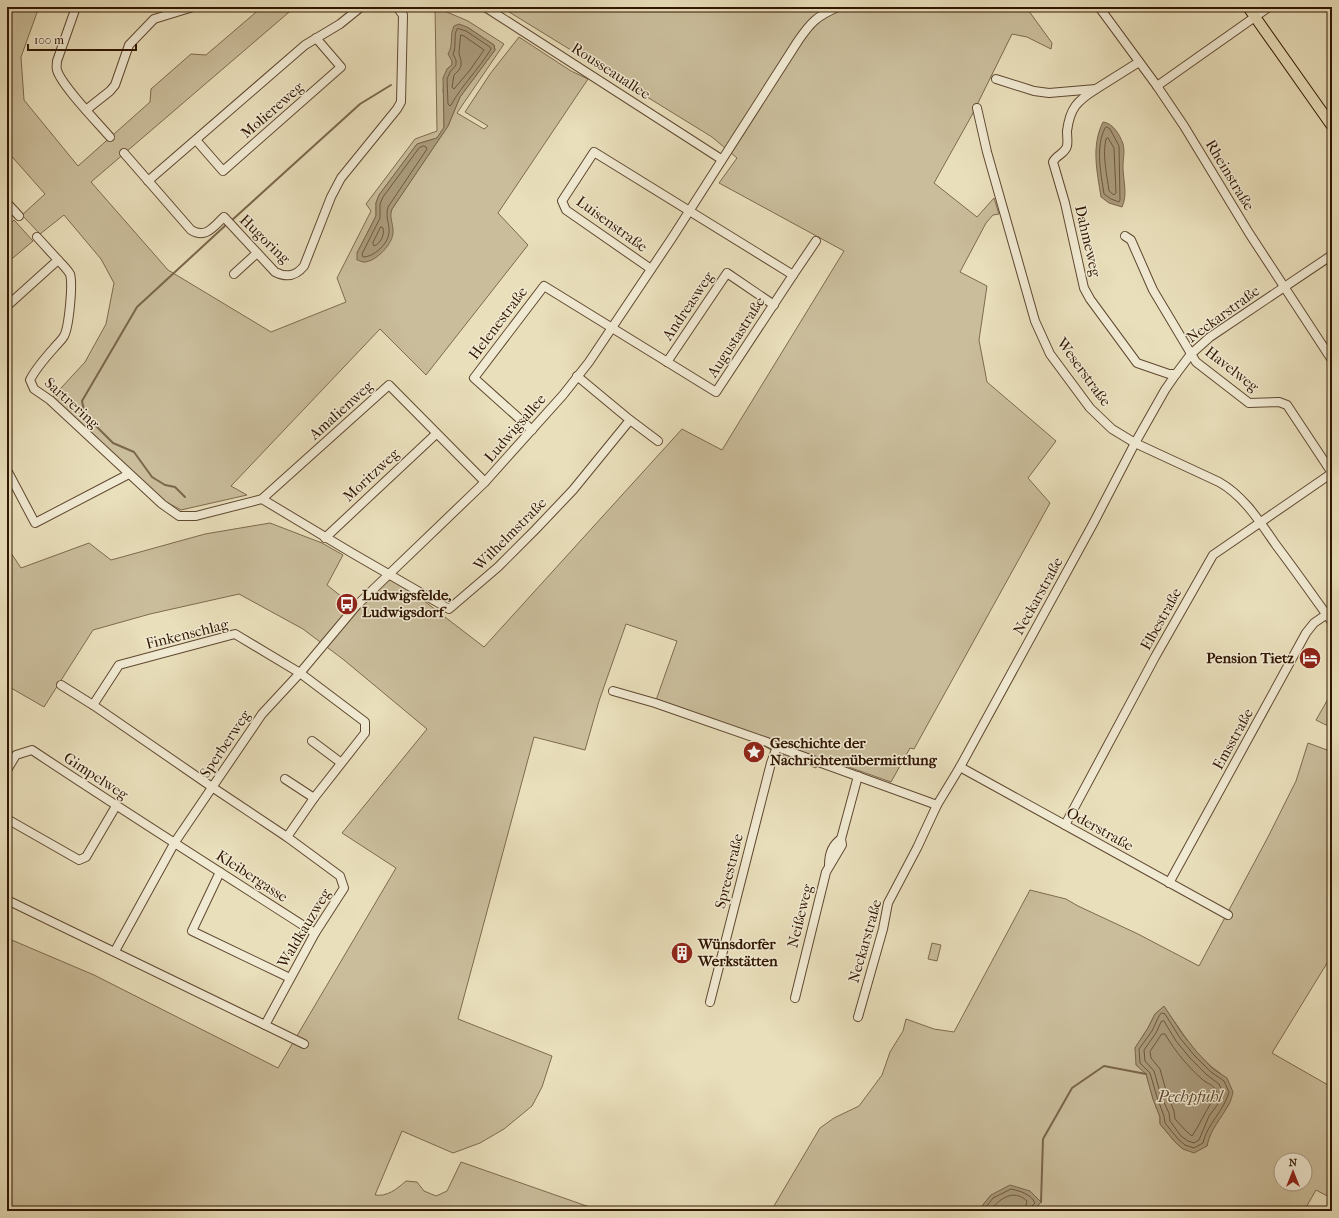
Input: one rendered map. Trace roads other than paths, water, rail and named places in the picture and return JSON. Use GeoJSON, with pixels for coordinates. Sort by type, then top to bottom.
{"type":"FeatureCollection","features":[{"type":"Feature","properties":{"kind":"main road"},"geometry":{"type":"LineString","coordinates":[[1248,7],[1332,126]]}},
{"type":"Feature","properties":{"kind":"street"},"geometry":{"type":"LineString","coordinates":[[76,7],[57,61],[56,69],[60,79],[110,137]]}},
{"type":"Feature","properties":{"kind":"street"},"geometry":{"type":"LineString","coordinates":[[86,110],[110,91],[115,84],[129,45],[154,19],[193,7]]}},
{"type":"Feature","properties":{"kind":"street"},"geometry":{"type":"LineString","coordinates":[[124,153],[148,181],[305,45],[340,24],[361,7]]}},
{"type":"Feature","properties":{"kind":"street","name":"Hugoring"},"geometry":{"type":"LineString","coordinates":[[148,181],[191,230],[197,234],[202,234],[209,231],[224,218],[275,272],[289,276],[300,272],[304,266],[331,197],[341,178],[397,109],[400,102],[403,15],[397,7]]}},
{"type":"Feature","properties":{"kind":"street","name":"Rousseauallee"},"geometry":{"type":"LineString","coordinates":[[485,7],[721,159]]}},
{"type":"Feature","properties":{"kind":"street","name":"Ludwigsallee"},"geometry":{"type":"LineString","coordinates":[[389,574],[485,482],[532,430],[589,362],[651,270],[721,159],[810,24],[826,12],[838,7]]}},
{"type":"Feature","properties":{"kind":"street","name":"Rheinstraße"},"geometry":{"type":"LineString","coordinates":[[1099,7],[1157,86],[1184,126],[1284,287],[1332,360]]}},
{"type":"Feature","properties":{"kind":"street"},"geometry":{"type":"LineString","coordinates":[[1157,86],[1269,7]]}},
{"type":"Feature","properties":{"kind":"street","name":"Moliereweg"},"geometry":{"type":"LineString","coordinates":[[196,140],[223,171],[341,67],[316,38]]}},
{"type":"Feature","properties":{"kind":"street"},"geometry":{"type":"LineString","coordinates":[[996,79],[1034,91],[1049,93],[1096,89],[1139,62]]}},
{"type":"Feature","properties":{"kind":"street","name":"Dahmeweg"},"geometry":{"type":"LineString","coordinates":[[1096,89],[1084,96],[1074,106],[1070,113],[1067,131],[1068,145],[1065,152],[1055,158],[1053,162],[1065,203],[1084,288],[1137,363],[1170,374],[1176,374]]}},
{"type":"Feature","properties":{"kind":"street","name":"Weserstraße"},"geometry":{"type":"LineString","coordinates":[[977,108],[987,152],[1032,313],[1050,354],[1090,408],[1112,429],[1136,443],[1230,487],[1260,522],[1332,622]]}},
{"type":"Feature","properties":{"kind":"street","name":"Luisenstraße"},"geometry":{"type":"LineString","coordinates":[[651,270],[566,210],[562,201],[594,152],[689,211]]}},
{"type":"Feature","properties":{"kind":"street"},"geometry":{"type":"LineString","coordinates":[[7,203],[19,216]]}},
{"type":"Feature","properties":{"kind":"street"},"geometry":{"type":"LineString","coordinates":[[689,211],[793,275]]}},
{"type":"Feature","properties":{"kind":"street","name":"Havelweg"},"geometry":{"type":"LineString","coordinates":[[1125,236],[1131,240],[1153,290],[1196,362],[1249,403],[1279,402],[1287,405],[1332,473]]}},
{"type":"Feature","properties":{"kind":"street","name":"Sartrering"},"geometry":{"type":"LineString","coordinates":[[37,237],[70,274],[70,306],[64,336],[34,371],[30,380],[34,389],[50,400],[162,504],[179,516],[196,516],[262,499]]}},
{"type":"Feature","properties":{"kind":"street","name":"Augustastraße"},"geometry":{"type":"LineString","coordinates":[[611,328],[716,392],[816,241]]}},
{"type":"Feature","properties":{"kind":"street"},"geometry":{"type":"LineString","coordinates":[[234,274],[257,253]]}},
{"type":"Feature","properties":{"kind":"street","name":"Neckarstraße"},"geometry":{"type":"LineString","coordinates":[[858,1017],[883,929],[888,904],[937,805],[960,768],[1165,390],[1191,354],[1210,337],[1332,255]]}},
{"type":"Feature","properties":{"kind":"street"},"geometry":{"type":"LineString","coordinates":[[7,306],[58,260]]}},
{"type":"Feature","properties":{"kind":"street","name":"Andreasweg"},"geometry":{"type":"LineString","coordinates":[[667,362],[727,273],[774,304]]}},
{"type":"Feature","properties":{"kind":"street","name":"Helenestraße"},"geometry":{"type":"LineString","coordinates":[[532,430],[474,378],[544,286],[611,328]]}},
{"type":"Feature","properties":{"kind":"street"},"geometry":{"type":"LineString","coordinates":[[577,376],[658,441]]}},
{"type":"Feature","properties":{"kind":"street","name":"Amalienweg"},"geometry":{"type":"LineString","coordinates":[[262,499],[390,385],[436,434],[485,482]]}},
{"type":"Feature","properties":{"kind":"street","name":"Wilhelmstraße"},"geometry":{"type":"LineString","coordinates":[[389,574],[450,609],[498,567],[573,490],[630,420]]}},
{"type":"Feature","properties":{"kind":"street","name":"Moritzweg"},"geometry":{"type":"LineString","coordinates":[[326,538],[436,434]]}},
{"type":"Feature","properties":{"kind":"street"},"geometry":{"type":"LineString","coordinates":[[7,470],[35,523],[129,474]]}},
{"type":"Feature","properties":{"kind":"street","name":"Elbestraße"},"geometry":{"type":"LineString","coordinates":[[1065,825],[1155,657],[1213,555],[1332,473]]}},
{"type":"Feature","properties":{"kind":"street"},"geometry":{"type":"LineString","coordinates":[[262,499],[389,574]]}},
{"type":"Feature","properties":{"kind":"street","name":"Sperberweg"},"geometry":{"type":"LineString","coordinates":[[115,951],[175,842],[262,714],[300,673],[357,606],[389,574]]}},
{"type":"Feature","properties":{"kind":"street","name":"Emsstraße"},"geometry":{"type":"LineString","coordinates":[[1169,883],[1306,633],[1314,623],[1327,614]]}},
{"type":"Feature","properties":{"kind":"street","name":"Finkenschlag"},"geometry":{"type":"LineString","coordinates":[[93,705],[119,665],[235,634],[300,673],[365,722],[365,733],[340,762]]}},
{"type":"Feature","properties":{"kind":"street"},"geometry":{"type":"LineString","coordinates":[[61,685],[93,705],[212,788]]}},
{"type":"Feature","properties":{"kind":"street"},"geometry":{"type":"LineString","coordinates":[[613,691],[655,703],[766,742],[937,805]]}},
{"type":"Feature","properties":{"kind":"street"},"geometry":{"type":"LineString","coordinates":[[287,837],[340,762],[312,741]]}},
{"type":"Feature","properties":{"kind":"street","name":"Spreestraße"},"geometry":{"type":"LineString","coordinates":[[710,1002],[771,763],[777,747]]}},
{"type":"Feature","properties":{"kind":"street","name":"Gimpelweg"},"geometry":{"type":"LineString","coordinates":[[7,770],[16,755],[32,750],[116,806],[175,842]]}},
{"type":"Feature","properties":{"kind":"street","name":"Oderstraße"},"geometry":{"type":"LineString","coordinates":[[960,768],[1228,915]]}},
{"type":"Feature","properties":{"kind":"street","name":"Neißeweg"},"geometry":{"type":"LineString","coordinates":[[795,998],[826,872],[842,845],[841,839],[858,776]]}},
{"type":"Feature","properties":{"kind":"street"},"geometry":{"type":"LineString","coordinates":[[285,779],[314,798]]}},
{"type":"Feature","properties":{"kind":"street","name":"Waldkauzweg"},"geometry":{"type":"LineString","coordinates":[[212,788],[287,837],[340,876],[344,888],[315,932],[266,1025]]}},
{"type":"Feature","properties":{"kind":"street"},"geometry":{"type":"LineString","coordinates":[[7,819],[79,860],[86,857],[116,806]]}},
{"type":"Feature","properties":{"kind":"street","name":"Kleibergasse"},"geometry":{"type":"LineString","coordinates":[[175,842],[315,932]]}},
{"type":"Feature","properties":{"kind":"street"},"geometry":{"type":"LineString","coordinates":[[220,872],[192,931],[290,978]]}},
{"type":"Feature","properties":{"kind":"street"},"geometry":{"type":"LineString","coordinates":[[7,900],[115,951],[304,1044]]}},
{"type":"Feature","properties":{"kind":"water"},"geometry":{"type":"Polygon","coordinates":[[[459,24],[467,27],[494,45],[495,50],[460,97],[448,126],[392,209],[391,215],[393,236],[391,241],[374,259],[363,262],[357,260],[357,253],[376,216],[376,203],[379,195],[417,144],[437,138],[444,127],[443,78],[447,69],[452,65],[452,61],[448,54],[451,47],[454,26],[459,24]]]}},
{"type":"Feature","properties":{"kind":"water"},"geometry":{"type":"Polygon","coordinates":[[[1103,122],[1113,127],[1118,133],[1123,144],[1125,198],[1122,207],[1109,203],[1101,197],[1096,149],[1099,131],[1103,122]]]}},
{"type":"Feature","properties":{"kind":"water","name":"Pechpfuhl"},"geometry":{"type":"Polygon","coordinates":[[[1164,1006],[1183,1035],[1197,1052],[1213,1069],[1227,1078],[1233,1092],[1230,1103],[1213,1130],[1207,1146],[1194,1153],[1183,1149],[1160,1124],[1160,1117],[1146,1074],[1136,1065],[1135,1048],[1155,1014],[1164,1006]]]}},
{"type":"Feature","properties":{"kind":"water"},"geometry":{"type":"Polygon","coordinates":[[[1010,1185],[1030,1191],[1041,1202],[1033,1211],[978,1211],[991,1195],[1010,1185]]]}},
{"type":"Feature","properties":{"kind":"waterway"},"geometry":{"type":"LineString","coordinates":[[231,221],[360,104],[391,85]]}},
{"type":"Feature","properties":{"kind":"waterway"},"geometry":{"type":"LineString","coordinates":[[185,497],[175,487],[165,485],[152,477],[134,452],[113,443],[85,415],[82,401],[137,307],[227,224]]}},
{"type":"Feature","properties":{"kind":"waterway"},"geometry":{"type":"LineString","coordinates":[[1041,1202],[1043,1139],[1072,1088],[1104,1066],[1146,1074]]}},
{"type":"Feature","properties":{"kind":"place","name":"Ludwigsfelde, Ludwigsdorf"},"geometry":{"type":"Point","coordinates":[347,604]}},
{"type":"Feature","properties":{"kind":"place","name":"Pension Tietz"},"geometry":{"type":"Point","coordinates":[1310,658]}},
{"type":"Feature","properties":{"kind":"place","name":"Geschichte der Nachrichtenübermittlung"},"geometry":{"type":"Point","coordinates":[754,752]}},
{"type":"Feature","properties":{"kind":"place","name":"Wünsdorfer Werkstätten"},"geometry":{"type":"Point","coordinates":[682,953]}}]}
